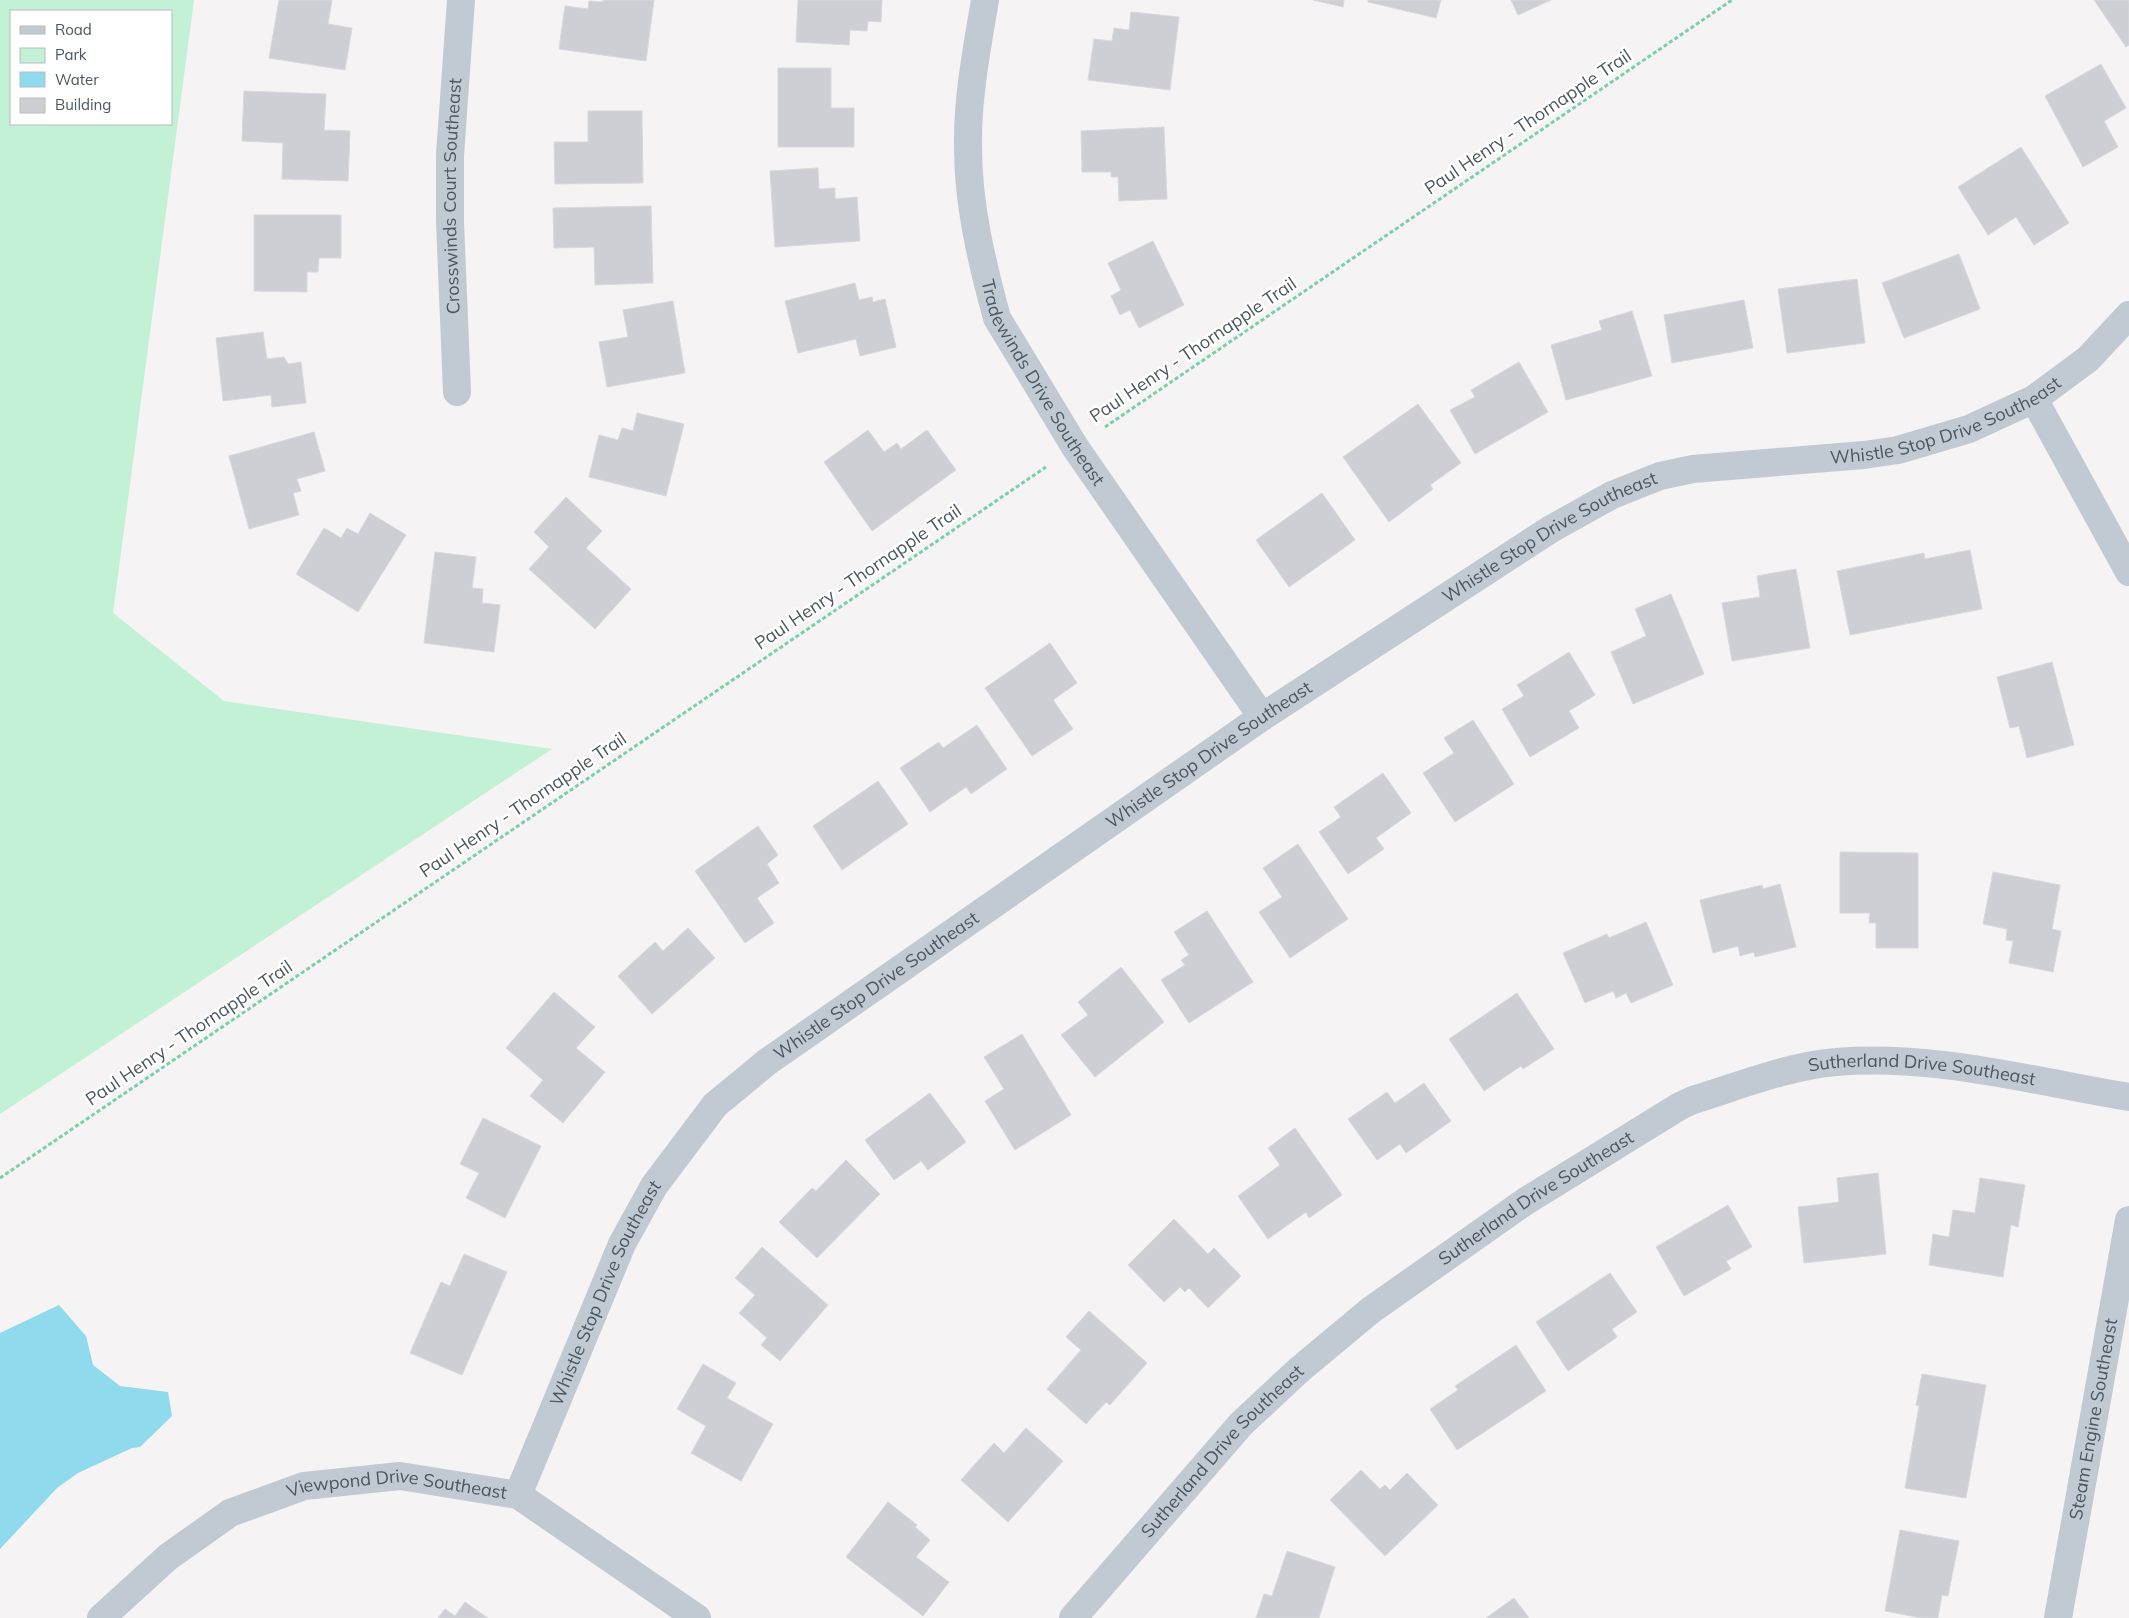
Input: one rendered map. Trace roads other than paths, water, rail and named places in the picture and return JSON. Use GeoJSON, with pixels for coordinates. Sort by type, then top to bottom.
{"type":"FeatureCollection","features":[{"type":"Feature","properties":{"kind":"street","name":"Crosswinds Court Southeast"},"geometry":{"type":"LineString","coordinates":[[457,392],[450,222],[450,155],[461,0]]}},
{"type":"Feature","properties":{"kind":"street","name":"Tradewinds Drive Southeast"},"geometry":{"type":"LineString","coordinates":[[985,0],[977,46],[968,148],[972,203],[988,285],[997,318],[1007,339],[1075,447],[1262,717]]}},
{"type":"Feature","properties":{"kind":"street","name":"Whistle Stop Drive Southeast"},"geometry":{"type":"LineString","coordinates":[[518,1495],[622,1244],[664,1171],[715,1105],[740,1082],[834,1014],[1262,717],[1550,528],[1612,495],[1660,476],[1693,469],[1849,457],[1898,450],[1968,429],[2034,399],[2088,359],[2129,315]]}},
{"type":"Feature","properties":{"kind":"street"},"geometry":{"type":"LineString","coordinates":[[2034,399],[2129,572]]}},
{"type":"Feature","properties":{"kind":"street","name":"Sutherland Drive Southeast"},"geometry":{"type":"LineString","coordinates":[[1073,1618],[1241,1424],[1299,1370],[1371,1310],[1526,1201],[1680,1106],[1693,1100],[1799,1068],[1836,1062],[1950,1066],[2129,1096]]}},
{"type":"Feature","properties":{"kind":"street","name":"Steam Engine Southeast"},"geometry":{"type":"LineString","coordinates":[[2058,1618],[2129,1220]]}},
{"type":"Feature","properties":{"kind":"street","name":"Viewpond Drive Southeast"},"geometry":{"type":"LineString","coordinates":[[101,1618],[168,1557],[230,1513],[304,1486],[400,1476],[518,1495],[697,1618]]}},
{"type":"Feature","properties":{"kind":"water"},"geometry":{"type":"Polygon","coordinates":[[[59,1305],[86,1336],[93,1365],[120,1386],[168,1392],[172,1416],[140,1447],[132,1448],[78,1473],[57,1488],[0,1549],[0,1333],[59,1305]]]}}]}
